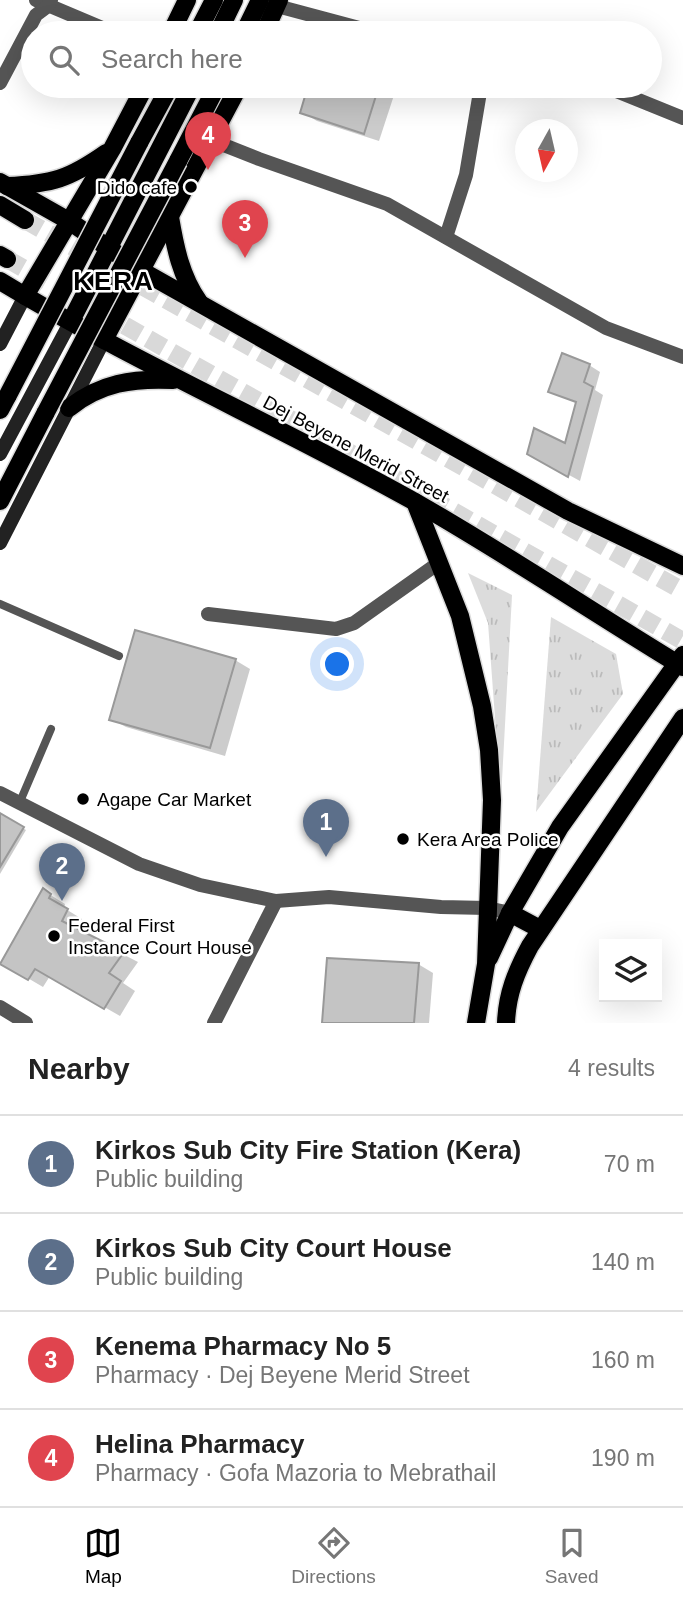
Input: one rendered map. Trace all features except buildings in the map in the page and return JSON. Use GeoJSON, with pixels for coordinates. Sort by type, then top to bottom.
{"type":"FeatureCollection","features":[{"type":"Feature","properties":{"kind":"main road"},"geometry":{"type":"LineString","coordinates":[[177,21],[187,0]]}},
{"type":"Feature","properties":{"kind":"main road"},"geometry":{"type":"LineString","coordinates":[[203,21],[214,0]]}},
{"type":"Feature","properties":{"kind":"main road"},"geometry":{"type":"LineString","coordinates":[[224,21],[234,0]]}},
{"type":"Feature","properties":{"kind":"main road"},"geometry":{"type":"LineString","coordinates":[[255,21],[272,2]]}},
{"type":"Feature","properties":{"kind":"main road"},"geometry":{"type":"LineString","coordinates":[[267,21],[272,2]]}},
{"type":"Feature","properties":{"kind":"main road"},"geometry":{"type":"LineString","coordinates":[[0,344],[24,296],[112,149],[139,98]]}},
{"type":"Feature","properties":{"kind":"main road"},"geometry":{"type":"LineString","coordinates":[[4,403],[163,98]]}},
{"type":"Feature","properties":{"kind":"main road"},"geometry":{"type":"LineString","coordinates":[[0,454],[186,98]]}},
{"type":"Feature","properties":{"kind":"main road"},"geometry":{"type":"LineString","coordinates":[[0,501],[210,98]]}},
{"type":"Feature","properties":{"kind":"main road"},"geometry":{"type":"LineString","coordinates":[[0,542],[233,98]]}},
{"type":"Feature","properties":{"kind":"main road"},"geometry":{"type":"LineString","coordinates":[[3,184],[29,185],[67,177],[112,149]]}},
{"type":"Feature","properties":{"kind":"main road"},"geometry":{"type":"LineString","coordinates":[[3,184],[69,221],[142,271],[568,511],[683,566]]}},
{"type":"Feature","properties":{"kind":"main road"},"geometry":{"type":"LineString","coordinates":[[0,205],[25,220]]}},
{"type":"Feature","properties":{"kind":"main road"},"geometry":{"type":"LineString","coordinates":[[170,217],[174,245],[184,276],[189,289],[201,304]]}},
{"type":"Feature","properties":{"kind":"main road","name":"Dej Beyene Merid Street"},"geometry":{"type":"LineString","coordinates":[[0,281],[104,340],[415,502],[681,662]]}},
{"type":"Feature","properties":{"kind":"main road"},"geometry":{"type":"LineString","coordinates":[[69,408],[86,395],[106,387],[150,379],[182,380]]}},
{"type":"Feature","properties":{"kind":"main road"},"geometry":{"type":"LineString","coordinates":[[415,502],[460,616],[482,706],[488,750],[492,800],[486,964],[476,1023]]}},
{"type":"Feature","properties":{"kind":"main road"},"geometry":{"type":"LineString","coordinates":[[486,964],[510,913],[560,827],[681,662]]}},
{"type":"Feature","properties":{"kind":"main road"},"geometry":{"type":"LineString","coordinates":[[506,1023],[506,1006],[514,976],[530,946],[683,718]]}},
{"type":"Feature","properties":{"kind":"main road"},"geometry":{"type":"LineString","coordinates":[[510,913],[540,929]]}},
{"type":"Feature","properties":{"kind":"street"},"geometry":{"type":"LineString","coordinates":[[33,21],[45,2],[87,21]]}},
{"type":"Feature","properties":{"kind":"street"},"geometry":{"type":"LineString","coordinates":[[272,2],[337,21]]}},
{"type":"Feature","properties":{"kind":"street"},"geometry":{"type":"LineString","coordinates":[[0,83],[21,43]]}},
{"type":"Feature","properties":{"kind":"street"},"geometry":{"type":"LineString","coordinates":[[446,237],[466,175],[479,98]]}},
{"type":"Feature","properties":{"kind":"street"},"geometry":{"type":"LineString","coordinates":[[634,98],[683,118]]}},
{"type":"Feature","properties":{"kind":"street"},"geometry":{"type":"LineString","coordinates":[[211,140],[387,204],[606,328],[683,357]]}},
{"type":"Feature","properties":{"kind":"street"},"geometry":{"type":"LineString","coordinates":[[208,614],[336,629],[354,622],[440,562]]}},
{"type":"Feature","properties":{"kind":"street"},"geometry":{"type":"LineString","coordinates":[[0,793],[139,864],[200,885],[276,901],[329,897],[442,907],[487,908],[510,913]]}},
{"type":"Feature","properties":{"kind":"street"},"geometry":{"type":"LineString","coordinates":[[214,1023],[276,901]]}},
{"type":"Feature","properties":{"kind":"street"},"geometry":{"type":"LineString","coordinates":[[0,1007],[26,1023]]}},
{"type":"Feature","properties":{"kind":"lane"},"geometry":{"type":"LineString","coordinates":[[0,604],[119,656]]}},
{"type":"Feature","properties":{"kind":"lane"},"geometry":{"type":"LineString","coordinates":[[19,804],[51,729]]}},
{"type":"Feature","properties":{"kind":"green space"},"geometry":{"type":"Polygon","coordinates":[[[468,573],[512,595],[501,799],[488,623],[468,573]]]}},
{"type":"Feature","properties":{"kind":"green space"},"geometry":{"type":"Polygon","coordinates":[[[551,617],[616,654],[623,694],[536,812],[551,617]]]}},
{"type":"Feature","properties":{"kind":"tunnel"},"geometry":{"type":"LineString","coordinates":[[25,220],[683,591]]}},
{"type":"Feature","properties":{"kind":"tunnel"},"geometry":{"type":"LineString","coordinates":[[7,259],[683,641]]}},
{"type":"Feature","properties":{"kind":"place","name":"Helina Pharmacy"},"geometry":{"type":"Point","coordinates":[208,170]}},
{"type":"Feature","properties":{"kind":"place","name":"Dido cafe"},"geometry":{"type":"Point","coordinates":[191,187]}},
{"type":"Feature","properties":{"kind":"place","name":"Kenema Pharmacy No 5"},"geometry":{"type":"Point","coordinates":[245,258]}},
{"type":"Feature","properties":{"kind":"place","name":"Agape Car Market"},"geometry":{"type":"Point","coordinates":[83,799]}},
{"type":"Feature","properties":{"kind":"place","name":"Kera Area Police"},"geometry":{"type":"Point","coordinates":[403,839]}},
{"type":"Feature","properties":{"kind":"place","name":"Kirkos Sub City Fire Station (Kera)"},"geometry":{"type":"Point","coordinates":[326,857]}},
{"type":"Feature","properties":{"kind":"place","name":"Kirkos Sub City Court House"},"geometry":{"type":"Point","coordinates":[62,901]}},
{"type":"Feature","properties":{"kind":"place","name":"Federal First Instance Court House"},"geometry":{"type":"Point","coordinates":[54,936]}},
{"type":"Feature","properties":{"kind":"district","name":"KERA"},"geometry":{"type":"Point","coordinates":[114,281]}}]}
